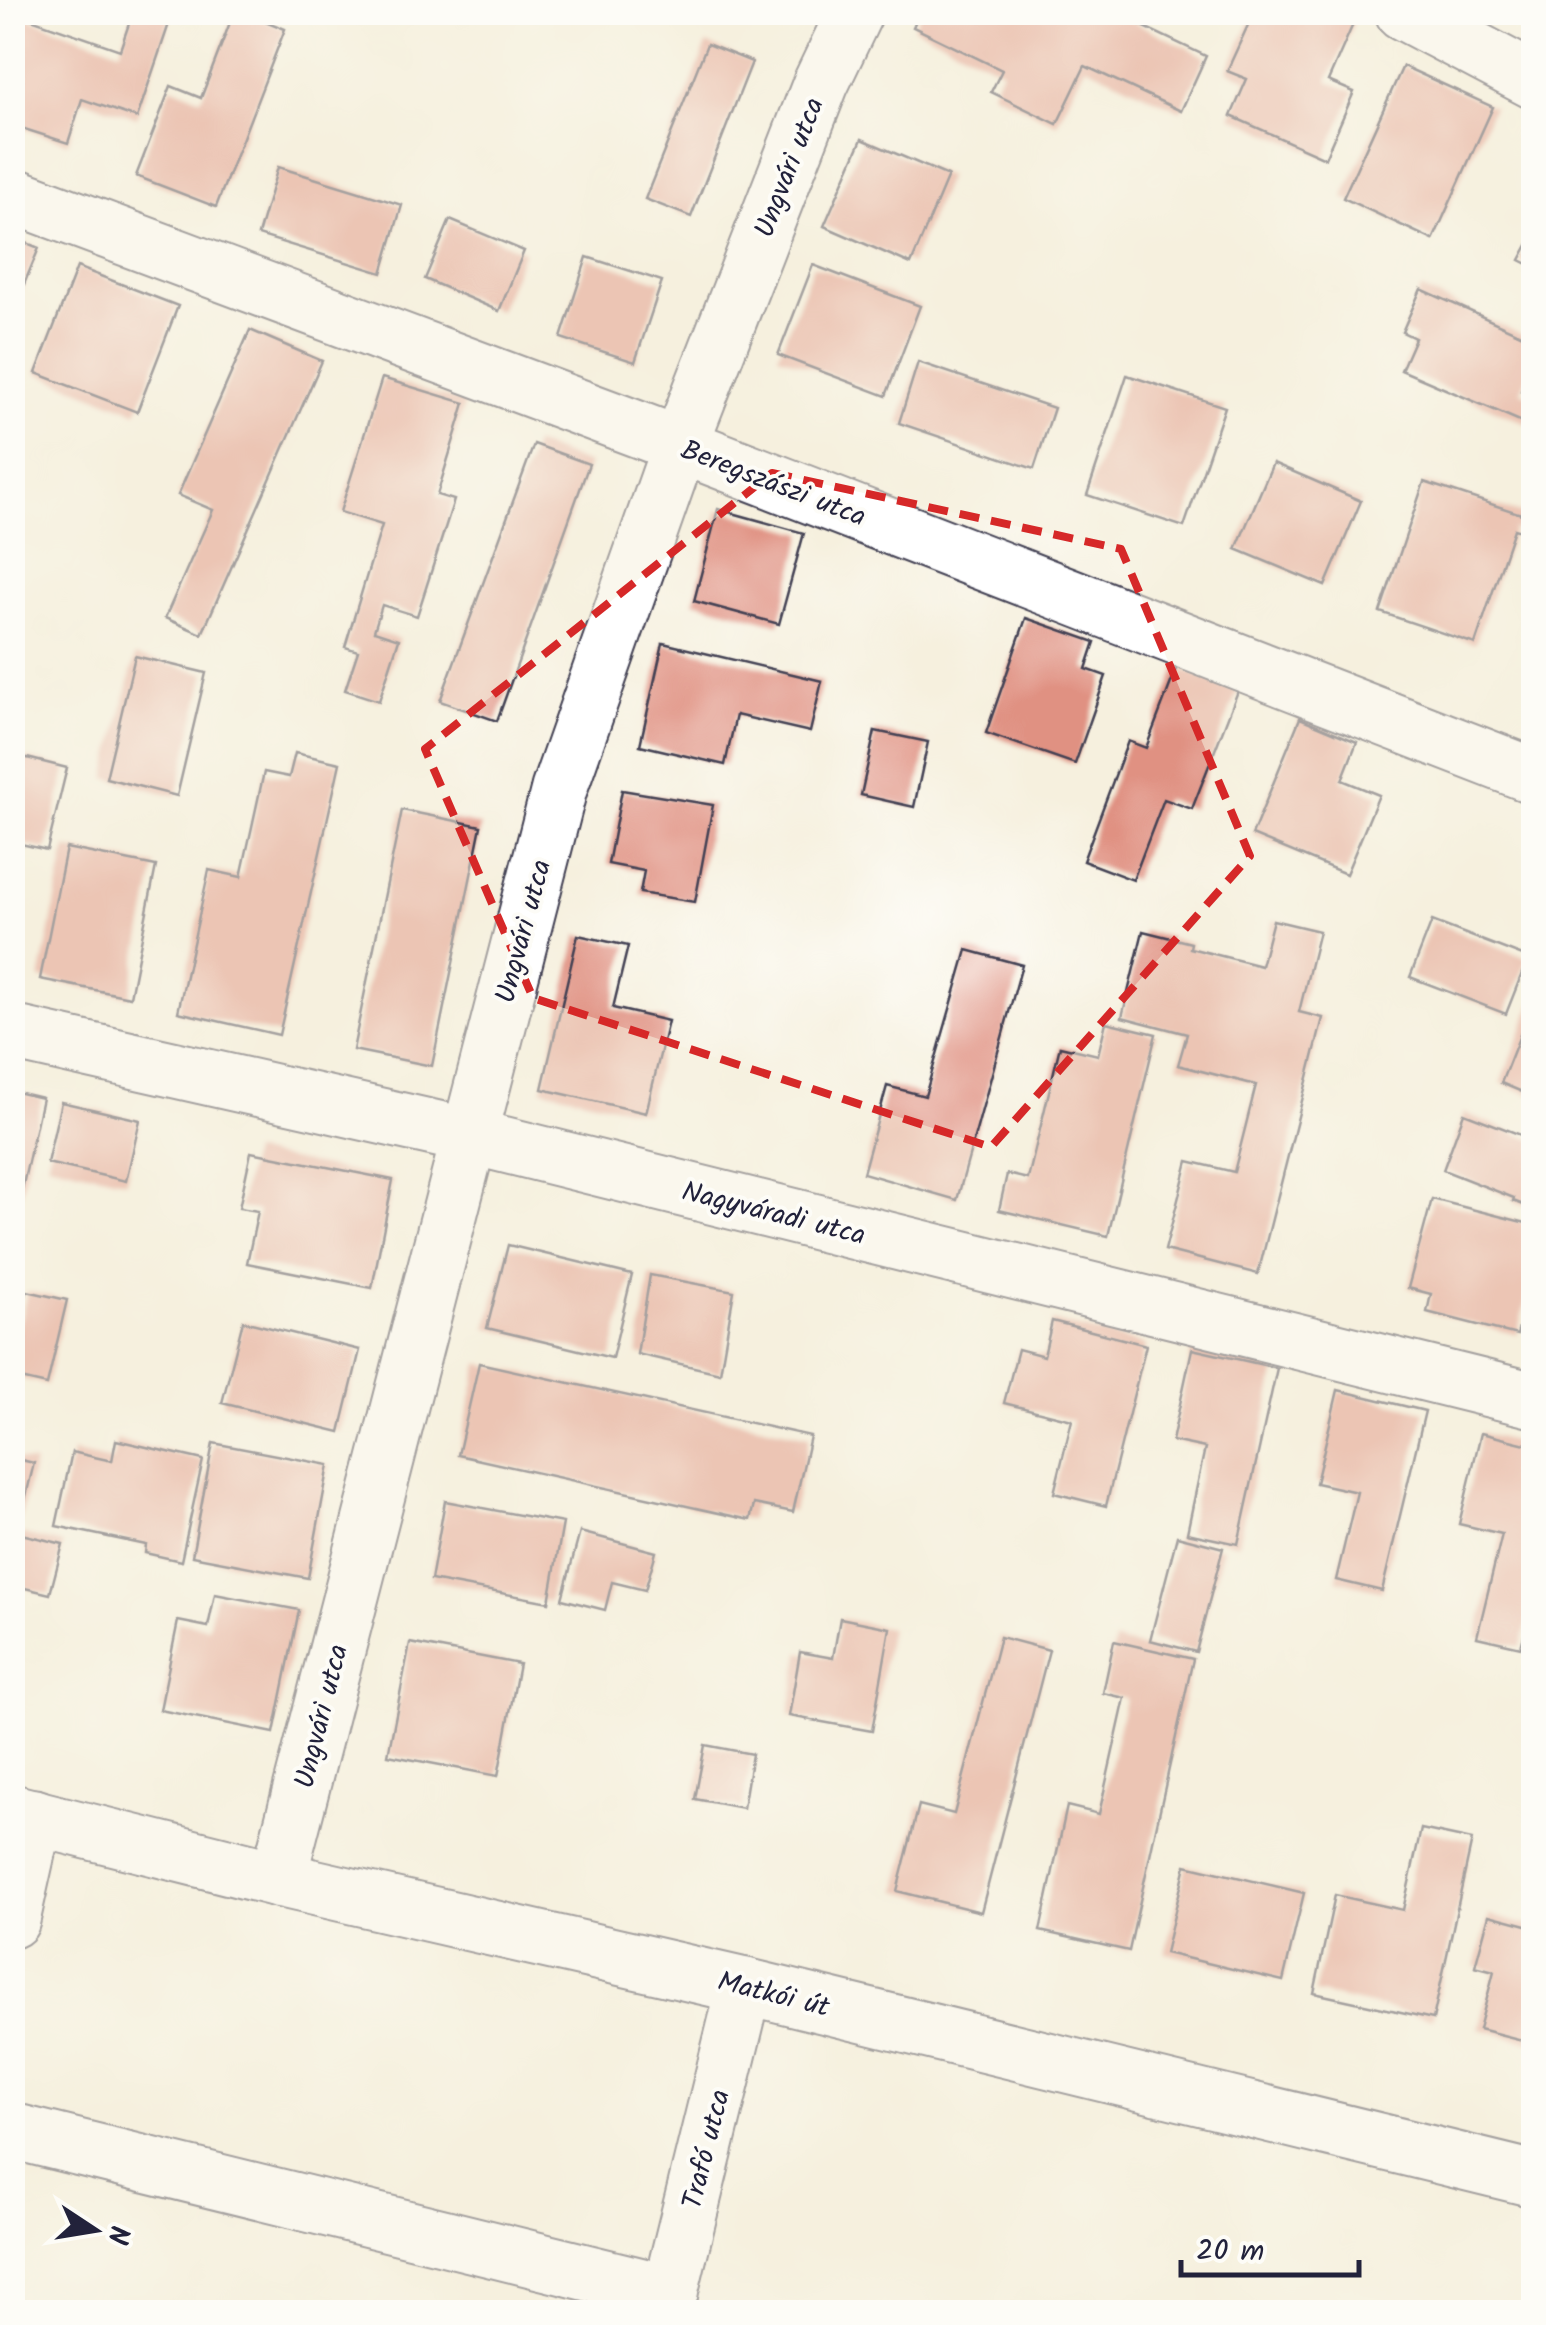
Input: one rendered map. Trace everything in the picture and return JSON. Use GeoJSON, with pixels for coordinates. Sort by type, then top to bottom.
{"type":"FeatureCollection","features":[{"type":"Feature","properties":{"kind":"street","name":"Ungvári utca"},"geometry":{"type":"LineString","coordinates":[[278,1879],[559,790],[680,445],[821,83],[856,12]]}},
{"type":"Feature","properties":{"kind":"street"},"geometry":{"type":"LineString","coordinates":[[1410,14],[1534,81]]}},
{"type":"Feature","properties":{"kind":"street","name":"Beregszászi utca"},"geometry":{"type":"LineString","coordinates":[[12,195],[680,445],[1534,776]]}},
{"type":"Feature","properties":{"kind":"street","name":"Nagyváradi utca"},"geometry":{"type":"LineString","coordinates":[[12,1033],[469,1136],[1534,1400]]}},
{"type":"Feature","properties":{"kind":"street"},"geometry":{"type":"LineString","coordinates":[[12,1920],[24,1815]]}},
{"type":"Feature","properties":{"kind":"street","name":"Matkói út"},"geometry":{"type":"LineString","coordinates":[[24,1815],[1534,2179]]}},
{"type":"Feature","properties":{"kind":"street","name":"Trafó utca"},"geometry":{"type":"LineString","coordinates":[[668,2303],[744,1986]]}},
{"type":"Feature","properties":{"kind":"street"},"geometry":{"type":"LineString","coordinates":[[12,2131],[668,2303]]}},
{"type":"Feature","properties":{"kind":"highlighted area"},"geometry":{"type":"Polygon","coordinates":[[[772,473],[1121,549],[1250,856],[991,1147],[533,998],[425,749],[772,473]]]}},
{"type":"Feature","properties":{"kind":"building"},"geometry":{"type":"Polygon","coordinates":[[[133,12],[173,12],[137,118],[82,99],[68,143],[12,125],[12,28],[17,14],[120,50],[133,12]]]}},
{"type":"Feature","properties":{"kind":"building"},"geometry":{"type":"Polygon","coordinates":[[[234,12],[285,29],[216,207],[136,176],[171,86],[201,98],[234,12]]]}},
{"type":"Feature","properties":{"kind":"building"},"geometry":{"type":"Polygon","coordinates":[[[920,12],[1113,12],[1206,56],[1181,111],[1085,66],[1057,124],[991,92],[1002,70],[913,27],[920,12]]]}},
{"type":"Feature","properties":{"kind":"building"},"geometry":{"type":"Polygon","coordinates":[[[1254,12],[1332,12],[1354,22],[1328,81],[1354,92],[1325,158],[1231,116],[1247,79],[1227,71],[1254,12]]]}},
{"type":"Feature","properties":{"kind":"building"},"geometry":{"type":"Polygon","coordinates":[[[707,44],[752,62],[691,217],[645,199],[707,44]]]}},
{"type":"Feature","properties":{"kind":"building"},"geometry":{"type":"Polygon","coordinates":[[[1403,66],[1493,107],[1433,240],[1343,198],[1403,66]]]}},
{"type":"Feature","properties":{"kind":"building"},"geometry":{"type":"Polygon","coordinates":[[[862,139],[948,176],[911,264],[824,226],[862,139]]]}},
{"type":"Feature","properties":{"kind":"building"},"geometry":{"type":"Polygon","coordinates":[[[278,167],[402,205],[382,273],[258,235],[278,167]]]}},
{"type":"Feature","properties":{"kind":"building"},"geometry":{"type":"Polygon","coordinates":[[[450,220],[524,251],[499,311],[425,279],[450,220]]]}},
{"type":"Feature","properties":{"kind":"building"},"geometry":{"type":"Polygon","coordinates":[[[1534,234],[1534,267],[1520,260],[1534,234]]]}},
{"type":"Feature","properties":{"kind":"building"},"geometry":{"type":"Polygon","coordinates":[[[12,237],[39,248],[13,311],[12,311],[12,237]]]}},
{"type":"Feature","properties":{"kind":"building"},"geometry":{"type":"Polygon","coordinates":[[[587,257],[662,281],[635,362],[561,338],[587,257]]]}},
{"type":"Feature","properties":{"kind":"building"},"geometry":{"type":"Polygon","coordinates":[[[813,265],[920,306],[886,396],[778,355],[813,265]]]}},
{"type":"Feature","properties":{"kind":"building"},"geometry":{"type":"Polygon","coordinates":[[[77,267],[178,306],[137,412],[36,373],[77,267]]]}},
{"type":"Feature","properties":{"kind":"building"},"geometry":{"type":"Polygon","coordinates":[[[1421,289],[1534,340],[1534,362],[1521,391],[1534,397],[1534,427],[1401,370],[1415,338],[1402,332],[1421,289]]]}},
{"type":"Feature","properties":{"kind":"building"},"geometry":{"type":"Polygon","coordinates":[[[250,330],[322,361],[202,634],[165,618],[213,510],[178,495],[250,330]]]}},
{"type":"Feature","properties":{"kind":"building"},"geometry":{"type":"Polygon","coordinates":[[[918,362],[1054,408],[1034,469],[899,423],[918,362]]]}},
{"type":"Feature","properties":{"kind":"building"},"geometry":{"type":"Polygon","coordinates":[[[1127,375],[1225,407],[1184,527],[1087,495],[1127,375]]]}},
{"type":"Feature","properties":{"kind":"building"},"geometry":{"type":"Polygon","coordinates":[[[382,378],[465,403],[437,495],[454,500],[417,616],[382,605],[374,631],[399,639],[379,701],[345,690],[358,651],[345,647],[382,525],[340,512],[382,378]]]}},
{"type":"Feature","properties":{"kind":"building"},"geometry":{"type":"Polygon","coordinates":[[[534,444],[589,464],[497,721],[440,701],[534,444]]]}},
{"type":"Feature","properties":{"kind":"building"},"geometry":{"type":"Polygon","coordinates":[[[1273,463],[1361,501],[1325,586],[1236,549],[1273,463]]]}},
{"type":"Feature","properties":{"kind":"building"},"geometry":{"type":"Polygon","coordinates":[[[1424,482],[1521,514],[1529,492],[1534,494],[1534,535],[1514,529],[1475,644],[1380,612],[1424,482]]]}},
{"type":"Feature","properties":{"kind":"building"},"geometry":{"type":"Polygon","coordinates":[[[718,509],[804,533],[779,624],[694,601],[718,509]]]}},
{"type":"Feature","properties":{"kind":"building"},"geometry":{"type":"Polygon","coordinates":[[[1026,618],[1095,642],[1086,669],[1106,676],[1075,764],[986,733],[1026,618]]]}},
{"type":"Feature","properties":{"kind":"building"},"geometry":{"type":"Polygon","coordinates":[[[663,643],[822,681],[810,732],[736,715],[725,765],[640,745],[663,643]]]}},
{"type":"Feature","properties":{"kind":"building"},"geometry":{"type":"Polygon","coordinates":[[[135,656],[206,673],[177,796],[106,778],[135,656]]]}},
{"type":"Feature","properties":{"kind":"building"},"geometry":{"type":"Polygon","coordinates":[[[1177,667],[1238,691],[1192,809],[1164,799],[1133,880],[1083,861],[1128,741],[1146,748],[1177,667]]]}},
{"type":"Feature","properties":{"kind":"building"},"geometry":{"type":"Polygon","coordinates":[[[1300,718],[1357,742],[1342,780],[1379,795],[1346,874],[1252,835],[1300,718]]]}},
{"type":"Feature","properties":{"kind":"building"},"geometry":{"type":"Polygon","coordinates":[[[875,731],[928,742],[914,807],[861,795],[875,731]]]}},
{"type":"Feature","properties":{"kind":"building"},"geometry":{"type":"Polygon","coordinates":[[[295,753],[340,763],[279,1035],[178,1012],[209,870],[241,877],[264,772],[289,777],[295,753]]]}},
{"type":"Feature","properties":{"kind":"building"},"geometry":{"type":"Polygon","coordinates":[[[23,757],[67,768],[47,850],[12,842],[12,800],[23,757]]]}},
{"type":"Feature","properties":{"kind":"building"},"geometry":{"type":"Polygon","coordinates":[[[622,790],[713,805],[695,902],[640,893],[644,871],[608,864],[622,790]]]}},
{"type":"Feature","properties":{"kind":"building"},"geometry":{"type":"Polygon","coordinates":[[[402,810],[481,826],[432,1066],[353,1050],[402,810]]]}},
{"type":"Feature","properties":{"kind":"building"},"geometry":{"type":"Polygon","coordinates":[[[66,848],[156,866],[130,997],[40,979],[66,848]]]}},
{"type":"Feature","properties":{"kind":"building"},"geometry":{"type":"Polygon","coordinates":[[[1273,920],[1319,931],[1299,1012],[1323,1018],[1258,1274],[1165,1250],[1188,1161],[1234,1172],[1256,1085],[1178,1065],[1187,1034],[1122,1017],[1143,931],[1261,966],[1273,920]]]}},
{"type":"Feature","properties":{"kind":"building"},"geometry":{"type":"Polygon","coordinates":[[[1432,921],[1528,958],[1506,1014],[1410,977],[1432,921]]]}},
{"type":"Feature","properties":{"kind":"building"},"geometry":{"type":"Polygon","coordinates":[[[578,935],[628,946],[613,1008],[668,1021],[646,1113],[542,1089],[578,935]]]}},
{"type":"Feature","properties":{"kind":"building"},"geometry":{"type":"Polygon","coordinates":[[[967,950],[1022,965],[957,1200],[863,1173],[887,1086],[925,1096],[967,950]]]}},
{"type":"Feature","properties":{"kind":"building"},"geometry":{"type":"Polygon","coordinates":[[[1534,1003],[1534,1097],[1501,1083],[1534,1003]]]}},
{"type":"Feature","properties":{"kind":"building"},"geometry":{"type":"Polygon","coordinates":[[[1106,1022],[1156,1034],[1108,1236],[999,1210],[1007,1174],[1028,1179],[1060,1046],[1098,1055],[1106,1022]]]}},
{"type":"Feature","properties":{"kind":"building"},"geometry":{"type":"Polygon","coordinates":[[[12,1091],[42,1098],[14,1226],[12,1226],[12,1091]]]}},
{"type":"Feature","properties":{"kind":"building"},"geometry":{"type":"Polygon","coordinates":[[[61,1102],[140,1120],[126,1181],[47,1163],[61,1102]]]}},
{"type":"Feature","properties":{"kind":"building"},"geometry":{"type":"Polygon","coordinates":[[[1464,1113],[1534,1140],[1534,1209],[1443,1170],[1464,1113]]]}},
{"type":"Feature","properties":{"kind":"building"},"geometry":{"type":"Polygon","coordinates":[[[251,1152],[393,1180],[372,1288],[247,1263],[258,1211],[239,1208],[251,1152]]]}},
{"type":"Feature","properties":{"kind":"building"},"geometry":{"type":"Polygon","coordinates":[[[1432,1199],[1534,1225],[1534,1271],[1517,1335],[1427,1312],[1431,1294],[1408,1288],[1432,1199]]]}},
{"type":"Feature","properties":{"kind":"building"},"geometry":{"type":"Polygon","coordinates":[[[508,1245],[632,1275],[612,1358],[487,1328],[508,1245]]]}},
{"type":"Feature","properties":{"kind":"building"},"geometry":{"type":"Polygon","coordinates":[[[650,1275],[734,1291],[720,1373],[637,1354],[650,1275]]]}},
{"type":"Feature","properties":{"kind":"building"},"geometry":{"type":"Polygon","coordinates":[[[27,1291],[67,1300],[47,1385],[12,1377],[12,1354],[27,1291]]]}},
{"type":"Feature","properties":{"kind":"building"},"geometry":{"type":"Polygon","coordinates":[[[243,1321],[360,1350],[340,1432],[222,1403],[243,1321]]]}},
{"type":"Feature","properties":{"kind":"building"},"geometry":{"type":"Polygon","coordinates":[[[1052,1321],[1146,1345],[1106,1506],[1054,1493],[1072,1420],[1004,1403],[1018,1349],[1044,1356],[1052,1321]]]}},
{"type":"Feature","properties":{"kind":"building"},"geometry":{"type":"Polygon","coordinates":[[[1192,1349],[1277,1368],[1238,1544],[1187,1533],[1205,1448],[1172,1441],[1192,1349]]]}},
{"type":"Feature","properties":{"kind":"building"},"geometry":{"type":"Polygon","coordinates":[[[479,1363],[810,1436],[793,1512],[754,1504],[750,1520],[458,1455],[479,1363]]]}},
{"type":"Feature","properties":{"kind":"building"},"geometry":{"type":"Polygon","coordinates":[[[1338,1390],[1425,1411],[1382,1591],[1336,1580],[1357,1492],[1316,1483],[1338,1390]]]}},
{"type":"Feature","properties":{"kind":"building"},"geometry":{"type":"Polygon","coordinates":[[[1481,1433],[1534,1446],[1534,1598],[1521,1647],[1477,1637],[1502,1534],[1459,1524],[1481,1433]]]}},
{"type":"Feature","properties":{"kind":"building"},"geometry":{"type":"Polygon","coordinates":[[[116,1440],[203,1460],[181,1561],[145,1553],[146,1545],[56,1526],[72,1452],[112,1461],[116,1440]]]}},
{"type":"Feature","properties":{"kind":"building"},"geometry":{"type":"Polygon","coordinates":[[[213,1443],[329,1465],[308,1578],[192,1556],[213,1443]]]}},
{"type":"Feature","properties":{"kind":"building"},"geometry":{"type":"Polygon","coordinates":[[[12,1458],[34,1463],[17,1533],[63,1544],[50,1594],[12,1585],[12,1458]]]}},
{"type":"Feature","properties":{"kind":"building"},"geometry":{"type":"Polygon","coordinates":[[[445,1501],[563,1523],[549,1602],[431,1580],[445,1501]]]}},
{"type":"Feature","properties":{"kind":"building"},"geometry":{"type":"Polygon","coordinates":[[[580,1532],[656,1552],[645,1590],[612,1582],[605,1610],[562,1599],[580,1532]]]}},
{"type":"Feature","properties":{"kind":"building"},"geometry":{"type":"Polygon","coordinates":[[[1177,1536],[1223,1548],[1196,1652],[1150,1640],[1177,1536]]]}},
{"type":"Feature","properties":{"kind":"building"},"geometry":{"type":"Polygon","coordinates":[[[215,1594],[299,1610],[274,1733],[160,1710],[178,1621],[208,1627],[215,1594]]]}},
{"type":"Feature","properties":{"kind":"building"},"geometry":{"type":"Polygon","coordinates":[[[840,1618],[890,1628],[872,1731],[789,1716],[800,1652],[833,1658],[840,1618]]]}},
{"type":"Feature","properties":{"kind":"building"},"geometry":{"type":"Polygon","coordinates":[[[1000,1637],[1049,1650],[981,1912],[897,1891],[919,1805],[954,1814],[1000,1637]]]}},
{"type":"Feature","properties":{"kind":"building"},"geometry":{"type":"Polygon","coordinates":[[[1114,1641],[1193,1659],[1129,1951],[1040,1931],[1067,1806],[1099,1814],[1125,1698],[1103,1693],[1114,1641]]]}},
{"type":"Feature","properties":{"kind":"building"},"geometry":{"type":"Polygon","coordinates":[[[410,1643],[519,1664],[498,1776],[388,1755],[410,1643]]]}},
{"type":"Feature","properties":{"kind":"building"},"geometry":{"type":"Polygon","coordinates":[[[705,1745],[752,1754],[743,1808],[695,1799],[705,1745]]]}},
{"type":"Feature","properties":{"kind":"building"},"geometry":{"type":"Polygon","coordinates":[[[1421,1829],[1472,1840],[1433,2019],[1314,1993],[1335,1895],[1403,1910],[1421,1829]]]}},
{"type":"Feature","properties":{"kind":"building"},"geometry":{"type":"Polygon","coordinates":[[[1186,1865],[1304,1893],[1283,1981],[1165,1953],[1186,1865]]]}},
{"type":"Feature","properties":{"kind":"building"},"geometry":{"type":"Polygon","coordinates":[[[1489,1915],[1534,1927],[1534,2043],[1479,2029],[1494,1971],[1475,1966],[1489,1915]]]}}]}
